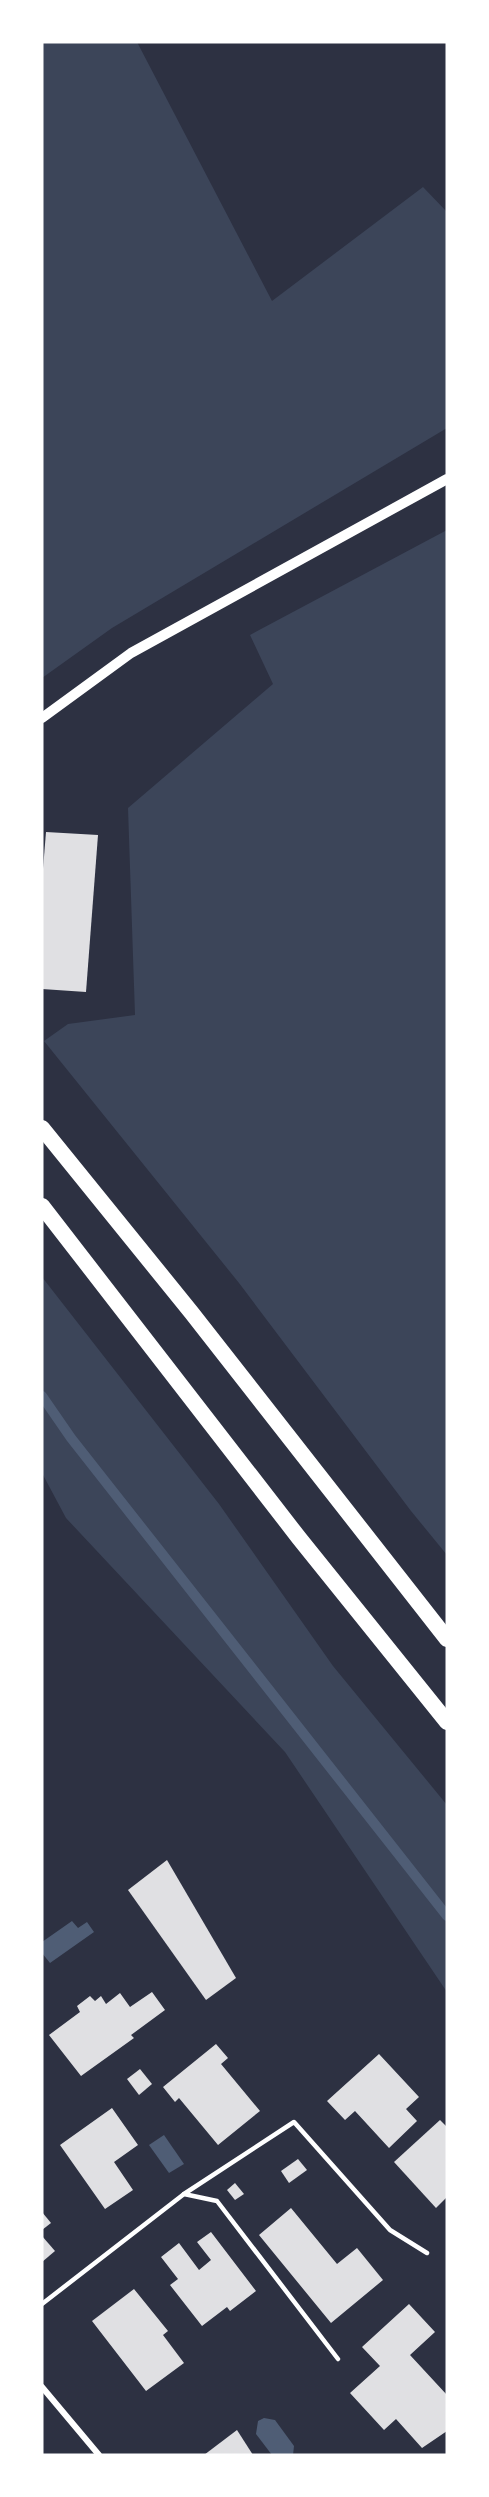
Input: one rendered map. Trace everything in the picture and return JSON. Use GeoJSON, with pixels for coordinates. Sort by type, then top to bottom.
{"type":"FeatureCollection","features":[{"type":"Feature","properties":{"kind":"highway"},"geometry":{"type":"LineString","coordinates":[[42,1128],[191,1312],[447,1639]]}},
{"type":"Feature","properties":{"kind":"highway"},"geometry":{"type":"LineString","coordinates":[[42,1206],[299,1538],[447,1722]]}},
{"type":"Feature","properties":{"kind":"street"},"geometry":{"type":"LineString","coordinates":[[42,718],[131,653],[447,479]]}},
{"type":"Feature","properties":{"kind":"street"},"geometry":{"type":"LineString","coordinates":[[42,2387],[45,2396],[99,2455]]}},
{"type":"Feature","properties":{"kind":"lane"},"geometry":{"type":"LineString","coordinates":[[42,2304],[184,2194],[294,2122],[390,2230],[427,2253]]}},
{"type":"Feature","properties":{"kind":"lane"},"geometry":{"type":"LineString","coordinates":[[184,2194],[217,2201],[338,2359]]}},
{"type":"Feature","properties":{"kind":"shaded area"},"geometry":{"type":"Polygon","coordinates":[[[42,42],[137,42],[272,301],[423,187],[447,212],[447,428],[112,628],[42,678],[42,42]]]}},
{"type":"Feature","properties":{"kind":"shaded area"},"geometry":{"type":"Polygon","coordinates":[[[447,530],[447,1555],[411,1511],[239,1283],[44,1041],[68,1024],[135,1015],[128,808],[273,684],[250,635],[447,530]]]}},
{"type":"Feature","properties":{"kind":"shaded area"},"geometry":{"type":"Polygon","coordinates":[[[42,1277],[219,1504],[333,1666],[447,1805],[447,1992],[285,1752],[66,1518],[42,1473],[42,1277]]]}},
{"type":"Feature","properties":{"kind":"shaded area"},"geometry":{"type":"Polygon","coordinates":[[[72,1921],[78,1928],[87,1922],[94,1932],[50,1963],[42,1953],[42,1942],[72,1921]]]}},
{"type":"Feature","properties":{"kind":"shaded area"},"geometry":{"type":"Polygon","coordinates":[[[164,2135],[184,2164],[169,2173],[149,2145],[164,2135]]]}},
{"type":"Feature","properties":{"kind":"shaded area"},"geometry":{"type":"Polygon","coordinates":[[[264,2418],[275,2420],[294,2446],[293,2455],[272,2455],[256,2434],[258,2421],[264,2418]]]}},
{"type":"Feature","properties":{"kind":"building"},"geometry":{"type":"Polygon","coordinates":[[[46,832],[98,835],[86,992],[42,989],[42,881],[46,832]]]}},
{"type":"Feature","properties":{"kind":"building"},"geometry":{"type":"Polygon","coordinates":[[[167,1860],[236,1978],[206,2000],[128,1890],[167,1860]]]}},
{"type":"Feature","properties":{"kind":"building"},"geometry":{"type":"Polygon","coordinates":[[[152,1992],[165,2010],[131,2035],[134,2038],[81,2076],[49,2035],[80,2012],[77,2006],[90,1996],[95,2001],[101,1996],[106,2004],[120,1993],[130,2007],[152,1992]]]}},
{"type":"Feature","properties":{"kind":"building"},"geometry":{"type":"Polygon","coordinates":[[[216,2044],[228,2058],[221,2064],[260,2111],[218,2145],[179,2098],[175,2102],[163,2087],[216,2044]]]}},
{"type":"Feature","properties":{"kind":"building"},"geometry":{"type":"Polygon","coordinates":[[[379,2054],[419,2097],[406,2109],[417,2121],[389,2148],[355,2111],[345,2120],[327,2101],[379,2054]]]}},
{"type":"Feature","properties":{"kind":"building"},"geometry":{"type":"Polygon","coordinates":[[[140,2069],[152,2084],[139,2095],[127,2079],[140,2069]]]}},
{"type":"Feature","properties":{"kind":"building"},"geometry":{"type":"Polygon","coordinates":[[[112,2108],[138,2145],[114,2162],[133,2190],[105,2209],[60,2145],[112,2108]]]}},
{"type":"Feature","properties":{"kind":"building"},"geometry":{"type":"Polygon","coordinates":[[[440,2120],[447,2127],[447,2197],[436,2208],[394,2162],[440,2120]]]}},
{"type":"Feature","properties":{"kind":"building"},"geometry":{"type":"Polygon","coordinates":[[[298,2159],[307,2170],[289,2183],[281,2171],[298,2159]]]}},
{"type":"Feature","properties":{"kind":"building"},"geometry":{"type":"Polygon","coordinates":[[[235,2183],[244,2194],[235,2200],[227,2190],[235,2183]]]}},
{"type":"Feature","properties":{"kind":"building"},"geometry":{"type":"Polygon","coordinates":[[[291,2208],[337,2264],[357,2248],[383,2280],[331,2323],[259,2235],[291,2208]]]}},
{"type":"Feature","properties":{"kind":"building"},"geometry":{"type":"Polygon","coordinates":[[[42,2212],[51,2223],[42,2230],[42,2212]]]}},
{"type":"Feature","properties":{"kind":"building"},"geometry":{"type":"Polygon","coordinates":[[[211,2232],[256,2291],[230,2311],[227,2307],[202,2326],[170,2285],[178,2279],[161,2257],[179,2243],[199,2270],[211,2260],[197,2242],[211,2232]]]}},
{"type":"Feature","properties":{"kind":"building"},"geometry":{"type":"Polygon","coordinates":[[[42,2236],[55,2251],[42,2262],[42,2236]]]}},
{"type":"Feature","properties":{"kind":"building"},"geometry":{"type":"Polygon","coordinates":[[[134,2289],[168,2331],[163,2335],[184,2363],[146,2391],[92,2321],[134,2289]]]}},
{"type":"Feature","properties":{"kind":"building"},"geometry":{"type":"Polygon","coordinates":[[[409,2304],[435,2332],[410,2355],[447,2395],[447,2431],[422,2448],[396,2419],[384,2430],[350,2393],[380,2366],[362,2347],[409,2304]]]}},
{"type":"Feature","properties":{"kind":"building"},"geometry":{"type":"Polygon","coordinates":[[[237,2430],[253,2455],[204,2455],[237,2430]]]}},
{"type":"Feature","properties":{"kind":"waterway"},"geometry":{"type":"LineString","coordinates":[[42,1396],[71,1438],[447,1916]]}}]}
